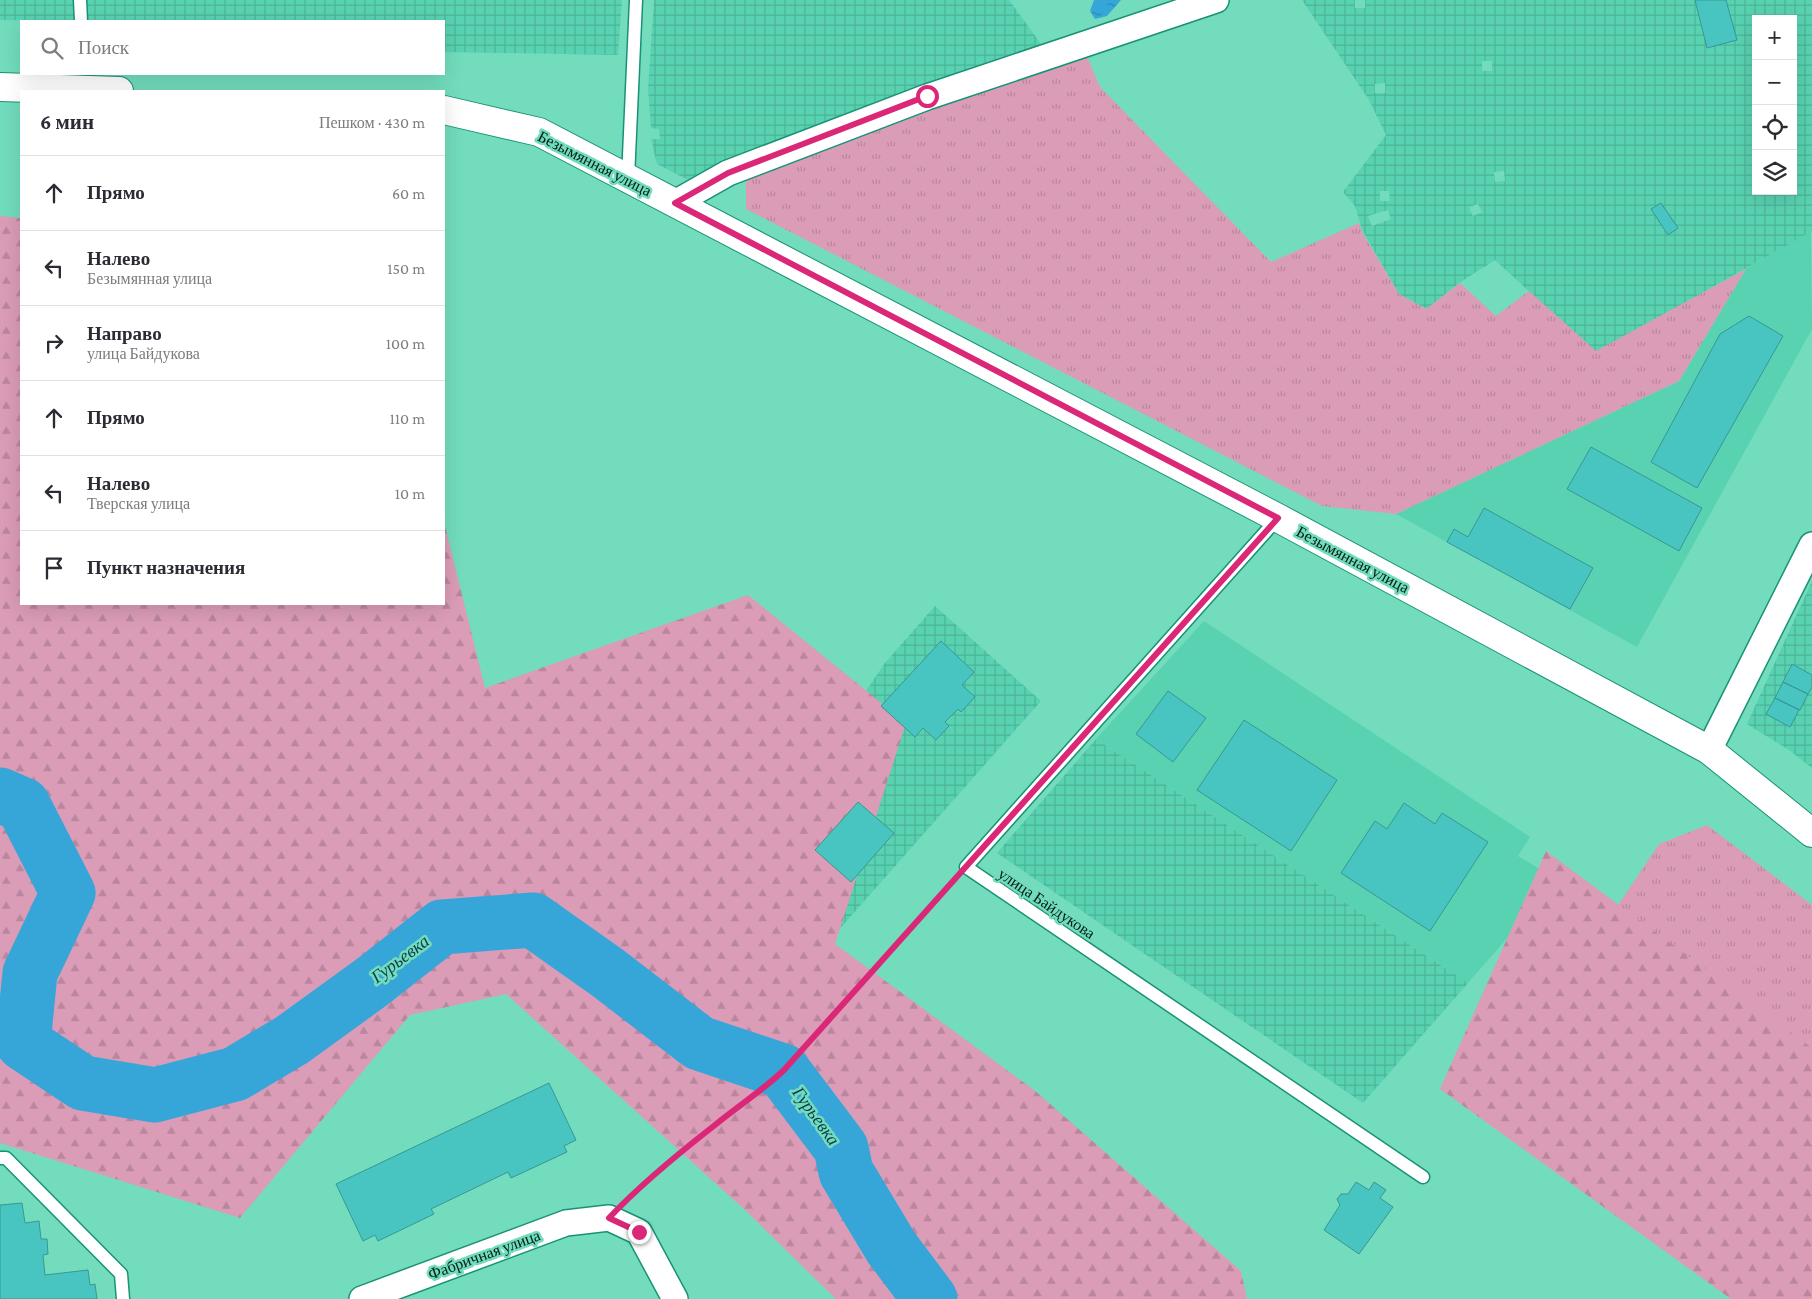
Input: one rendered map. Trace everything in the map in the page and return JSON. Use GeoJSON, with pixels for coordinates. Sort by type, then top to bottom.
{"type":"FeatureCollection","features":[{"type":"Feature","properties":{"kind":"main road"},"geometry":{"type":"LineString","coordinates":[[0,87],[82,82],[115,90]]}},
{"type":"Feature","properties":{"kind":"main road","name":"Безымянная улица"},"geometry":{"type":"LineString","coordinates":[[445,110],[539,132],[1278,518],[1710,750],[1812,833]]}},
{"type":"Feature","properties":{"kind":"street"},"geometry":{"type":"LineString","coordinates":[[675,203],[728,173],[927,96],[1216,0]]}},
{"type":"Feature","properties":{"kind":"street"},"geometry":{"type":"LineString","coordinates":[[1710,750],[1812,545]]}},
{"type":"Feature","properties":{"kind":"street"},"geometry":{"type":"LineString","coordinates":[[609,1218],[639,1232],[675,1299]]}},
{"type":"Feature","properties":{"kind":"street","name":"Фабричная улица"},"geometry":{"type":"LineString","coordinates":[[362,1299],[566,1224],[609,1218]]}},
{"type":"Feature","properties":{"kind":"lane"},"geometry":{"type":"LineString","coordinates":[[80,0],[81,20]]}},
{"type":"Feature","properties":{"kind":"lane"},"geometry":{"type":"LineString","coordinates":[[628,178],[636,0]]}},
{"type":"Feature","properties":{"kind":"lane"},"geometry":{"type":"LineString","coordinates":[[966,867],[1278,518]]}},
{"type":"Feature","properties":{"kind":"lane","name":"улица Байдукова"},"geometry":{"type":"LineString","coordinates":[[966,867],[1422,1177]]}},
{"type":"Feature","properties":{"kind":"lane"},"geometry":{"type":"LineString","coordinates":[[0,1158],[6,1158],[121,1274],[123,1299]]}},
{"type":"Feature","properties":{"kind":"path"},"geometry":{"type":"LineString","coordinates":[[609,1218],[626,1200],[715,1125],[766,1087],[804,1048],[966,867]]}},
{"type":"Feature","properties":{"kind":"shaded area"},"geometry":{"type":"Polygon","coordinates":[[[0,0],[622,0],[618,55],[445,52],[445,20],[0,20],[0,0]]]}},
{"type":"Feature","properties":{"kind":"shaded area"},"geometry":{"type":"Polygon","coordinates":[[[654,0],[1009,0],[1044,48],[690,181],[657,164],[651,139],[660,139],[659,129],[651,128],[648,89],[654,0]]]}},
{"type":"Feature","properties":{"kind":"shaded area"},"geometry":{"type":"Polygon","coordinates":[[[1302,0],[1355,0],[1355,8],[1365,8],[1365,0],[1812,0],[1812,231],[1596,353],[1495,260],[1459,283],[1427,309],[1399,294],[1362,230],[1355,206],[1343,192],[1386,135],[1369,100],[1302,0]],[[1482,61],[1482,71],[1492,71],[1492,61],[1482,61]],[[1385,83],[1375,84],[1375,93],[1385,93],[1385,83]],[[1504,171],[1494,172],[1495,182],[1505,181],[1504,171]],[[1380,191],[1380,201],[1390,201],[1389,191],[1380,191]],[[1478,204],[1469,207],[1473,216],[1482,212],[1478,204]],[[1388,210],[1368,216],[1372,226],[1391,219],[1388,210]]]}},
{"type":"Feature","properties":{"kind":"shaded area"},"geometry":{"type":"Polygon","coordinates":[[[1811,230],[1812,329],[1637,647],[1396,514],[1679,381],[1746,269],[1811,230]]]}},
{"type":"Feature","properties":{"kind":"shaded area"},"geometry":{"type":"Polygon","coordinates":[[[1812,581],[1812,768],[1789,750],[1747,724],[1812,581]]]}},
{"type":"Feature","properties":{"kind":"shaded area"},"geometry":{"type":"Polygon","coordinates":[[[935,606],[1041,701],[829,941],[817,763],[885,663],[935,606]]]}},
{"type":"Feature","properties":{"kind":"shaded area"},"geometry":{"type":"Polygon","coordinates":[[[1204,621],[1530,837],[1518,856],[1548,874],[1536,905],[1468,983],[1096,739],[1204,621]]]}},
{"type":"Feature","properties":{"kind":"shaded area"},"geometry":{"type":"Polygon","coordinates":[[[1096,739],[1468,983],[1363,1103],[997,853],[1096,739]]]}},
{"type":"Feature","properties":{"kind":"green space"},"geometry":{"type":"Polygon","coordinates":[[[1086,54],[1100,87],[1271,262],[1359,223],[1362,232],[1399,294],[1426,309],[1460,283],[1496,316],[1529,291],[1596,351],[1746,269],[1679,381],[1396,514],[1322,506],[746,209],[746,179],[754,167],[1086,54]]]}},
{"type":"Feature","properties":{"kind":"green space"},"geometry":{"type":"Polygon","coordinates":[[[0,216],[20,218],[20,605],[445,605],[445,526],[485,688],[748,595],[906,723],[835,944],[1034,1090],[1241,1271],[1247,1299],[836,1299],[745,1210],[506,994],[410,1015],[240,1218],[0,1143],[0,216]]]}},
{"type":"Feature","properties":{"kind":"green space"},"geometry":{"type":"Polygon","coordinates":[[[1707,825],[1812,905],[1812,1106],[1586,953],[1659,844],[1707,825]]]}},
{"type":"Feature","properties":{"kind":"green space"},"geometry":{"type":"Polygon","coordinates":[[[1546,851],[1812,1048],[1812,1299],[1731,1299],[1440,1089],[1546,851]]]}},
{"type":"Feature","properties":{"kind":"water"},"geometry":{"type":"Polygon","coordinates":[[[1094,0],[1121,0],[1107,16],[1095,19],[1090,11],[1094,0]]]}},
{"type":"Feature","properties":{"kind":"building"},"geometry":{"type":"Polygon","coordinates":[[[1695,0],[1726,0],[1737,40],[1707,48],[1695,0]]]}},
{"type":"Feature","properties":{"kind":"building"},"geometry":{"type":"Polygon","coordinates":[[[1661,203],[1678,228],[1668,235],[1651,209],[1661,203]]]}},
{"type":"Feature","properties":{"kind":"building"},"geometry":{"type":"Polygon","coordinates":[[[1749,316],[1783,336],[1697,488],[1651,462],[1720,334],[1749,316]]]}},
{"type":"Feature","properties":{"kind":"building"},"geometry":{"type":"Polygon","coordinates":[[[1591,447],[1702,508],[1679,551],[1567,489],[1591,447]]]}},
{"type":"Feature","properties":{"kind":"building"},"geometry":{"type":"Polygon","coordinates":[[[1484,508],[1593,568],[1570,609],[1447,542],[1454,529],[1468,537],[1484,508]]]}},
{"type":"Feature","properties":{"kind":"building"},"geometry":{"type":"Polygon","coordinates":[[[941,641],[974,672],[962,685],[975,697],[961,712],[958,709],[945,722],[949,726],[936,740],[923,728],[915,737],[881,706],[941,641]]]}},
{"type":"Feature","properties":{"kind":"building"},"geometry":{"type":"Polygon","coordinates":[[[1792,664],[1812,675],[1812,687],[1808,694],[1783,682],[1792,664]]]}},
{"type":"Feature","properties":{"kind":"building"},"geometry":{"type":"Polygon","coordinates":[[[1783,682],[1808,694],[1800,710],[1775,698],[1783,682]]]}},
{"type":"Feature","properties":{"kind":"building"},"geometry":{"type":"Polygon","coordinates":[[[1168,691],[1206,718],[1173,762],[1136,734],[1168,691]]]}},
{"type":"Feature","properties":{"kind":"building"},"geometry":{"type":"Polygon","coordinates":[[[1775,698],[1799,710],[1790,727],[1766,714],[1775,698]]]}},
{"type":"Feature","properties":{"kind":"building"},"geometry":{"type":"Polygon","coordinates":[[[1244,720],[1337,780],[1291,851],[1197,790],[1244,720]]]}},
{"type":"Feature","properties":{"kind":"building"},"geometry":{"type":"Polygon","coordinates":[[[858,802],[894,833],[851,882],[815,850],[858,802]]]}},
{"type":"Feature","properties":{"kind":"building"},"geometry":{"type":"Polygon","coordinates":[[[1404,803],[1435,824],[1442,813],[1488,842],[1430,931],[1341,873],[1375,821],[1387,829],[1404,803]]]}},
{"type":"Feature","properties":{"kind":"building"},"geometry":{"type":"Polygon","coordinates":[[[549,1083],[576,1140],[564,1146],[567,1152],[511,1178],[508,1172],[431,1209],[434,1214],[378,1241],[375,1235],[363,1241],[336,1184],[549,1083]]]}},
{"type":"Feature","properties":{"kind":"building"},"geometry":{"type":"Polygon","coordinates":[[[1356,1182],[1369,1190],[1374,1182],[1386,1190],[1380,1198],[1393,1207],[1359,1254],[1324,1230],[1340,1205],[1337,1199],[1341,1194],[1348,1194],[1356,1182]]]}},
{"type":"Feature","properties":{"kind":"building"},"geometry":{"type":"Polygon","coordinates":[[[22,1203],[25,1223],[39,1221],[41,1239],[47,1239],[48,1254],[43,1255],[45,1275],[88,1270],[90,1285],[95,1284],[97,1299],[0,1299],[0,1205],[22,1203]]]}},
{"type":"Feature","properties":{"kind":"waterway","name":"Гурьевка"},"geometry":{"type":"LineString","coordinates":[[0,795],[23,805],[68,893],[30,973],[23,1043],[83,1083],[155,1095],[235,1074],[292,1040],[372,982],[442,927],[533,920],[608,973],[699,1043],[783,1071],[841,1148],[846,1172],[891,1247],[930,1299]]}},
{"type":"Feature","properties":{"kind":"route"},"geometry":{"type":"LineString","coordinates":[[639,1232],[609,1218],[626,1200],[715,1125],[766,1087],[784,1070],[1278,518],[675,203],[728,173],[927,96]]}}]}
